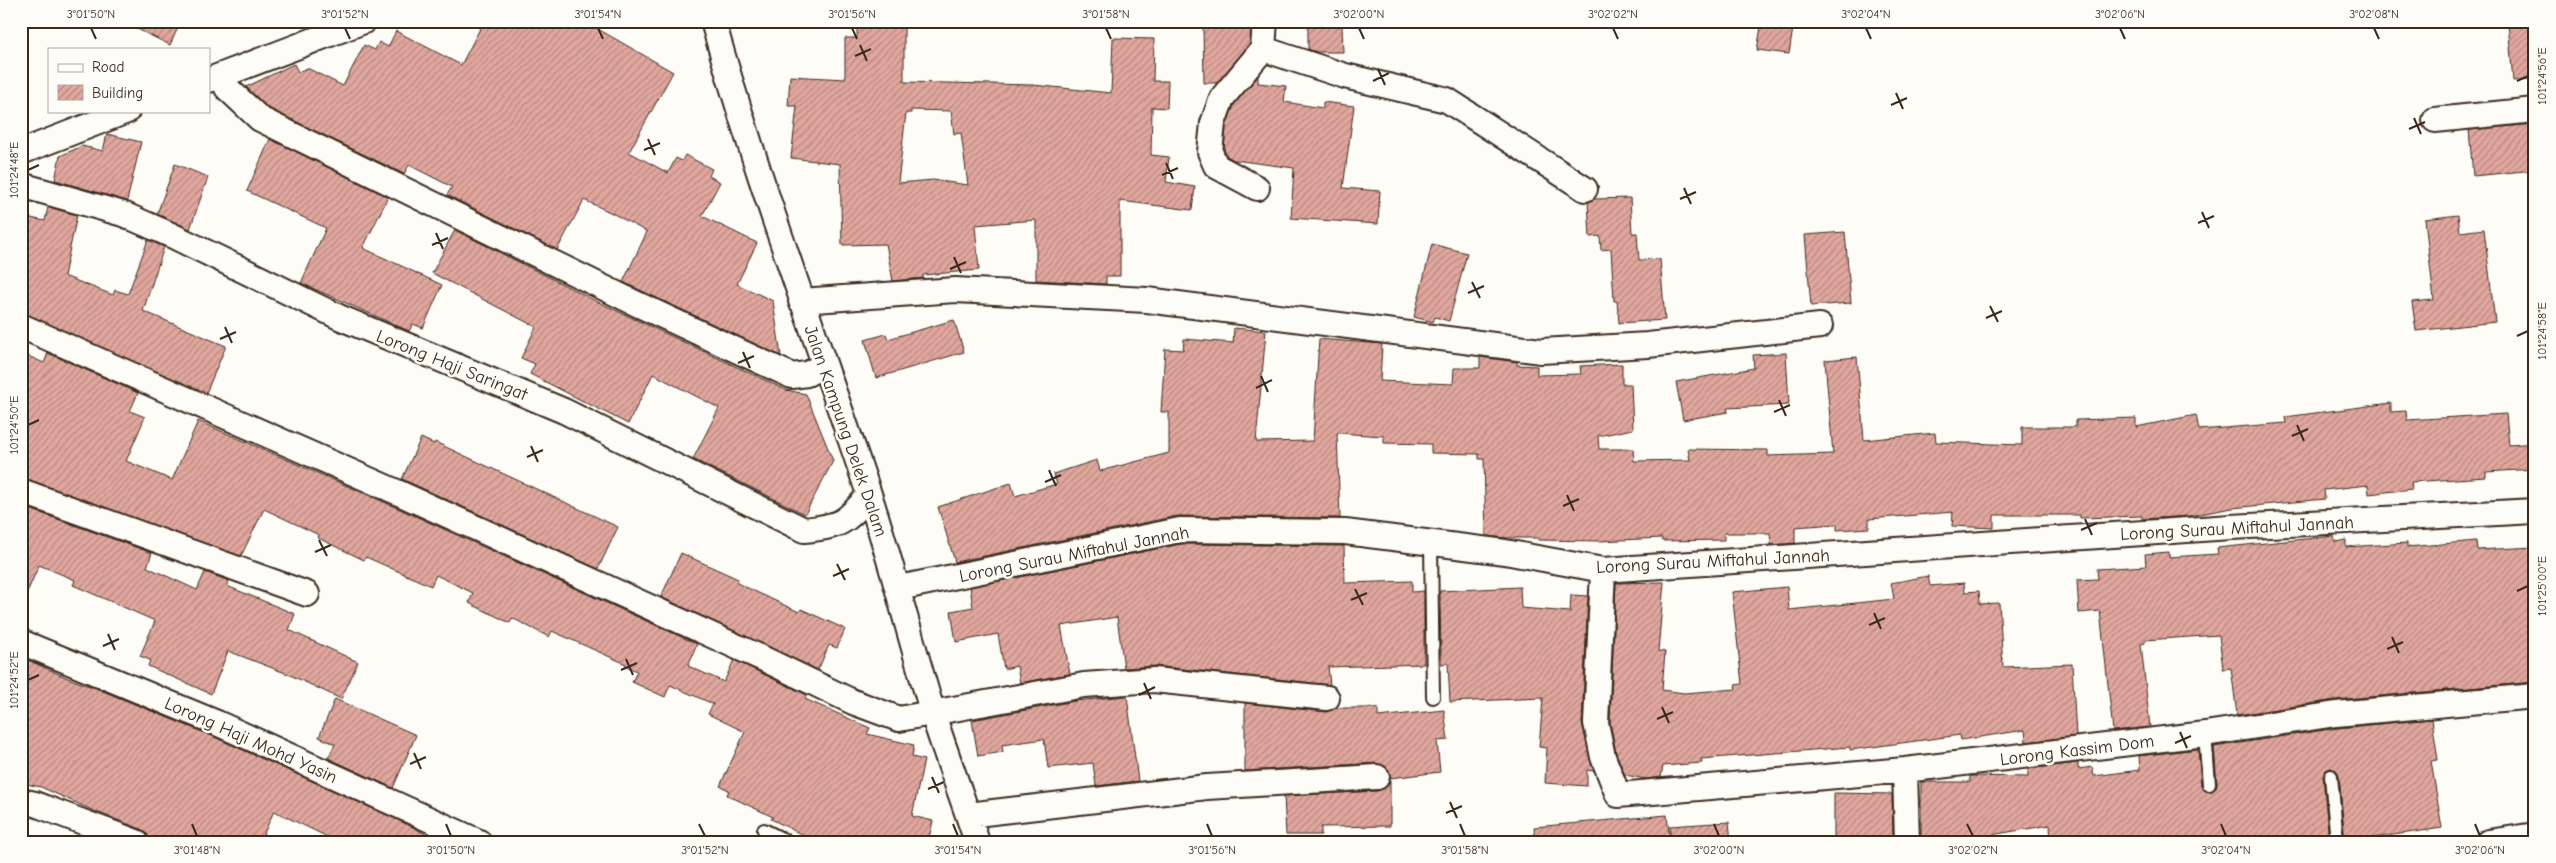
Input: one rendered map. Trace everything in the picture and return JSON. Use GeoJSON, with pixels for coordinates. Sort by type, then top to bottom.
{"type":"FeatureCollection","features":[{"type":"Feature","properties":{"kind":"street"},"geometry":{"type":"LineString","coordinates":[[364,21],[215,77],[260,119],[646,308],[792,376],[807,374],[824,365]]}},
{"type":"Feature","properties":{"kind":"street","name":"Jalan Kampung Delek Dalam"},"geometry":{"type":"LineString","coordinates":[[713,21],[744,127],[801,301],[869,495],[899,588],[933,712],[977,842]]}},
{"type":"Feature","properties":{"kind":"street"},"geometry":{"type":"LineString","coordinates":[[1258,188],[1216,166],[1210,152],[1214,123],[1222,98],[1263,49],[1264,21]]}},
{"type":"Feature","properties":{"kind":"street"},"geometry":{"type":"LineString","coordinates":[[1263,49],[1345,76],[1447,100],[1585,189]]}},
{"type":"Feature","properties":{"kind":"street"},"geometry":{"type":"LineString","coordinates":[[2435,120],[2535,110]]}},
{"type":"Feature","properties":{"kind":"street"},"geometry":{"type":"LineString","coordinates":[[21,152],[124,112]]}},
{"type":"Feature","properties":{"kind":"street","name":"Lorong Haji Saringat"},"geometry":{"type":"LineString","coordinates":[[21,185],[123,214],[171,235],[339,317],[564,411],[804,530],[836,526],[856,511],[869,495]]}},
{"type":"Feature","properties":{"kind":"street"},"geometry":{"type":"LineString","coordinates":[[801,301],[955,290],[1147,300],[1541,351],[1648,345],[1820,326]]}},
{"type":"Feature","properties":{"kind":"street"},"geometry":{"type":"LineString","coordinates":[[21,326],[416,500],[764,659],[853,702],[899,719],[1084,685],[1154,680],[1327,698]]}},
{"type":"Feature","properties":{"kind":"street"},"geometry":{"type":"LineString","coordinates":[[21,491],[307,594]]}},
{"type":"Feature","properties":{"kind":"street","name":"Lorong Surau Miftahul Jannah"},"geometry":{"type":"LineString","coordinates":[[899,588],[1180,530],[1345,532],[1505,552],[1603,570],[2231,527],[2535,511]]}},
{"type":"Feature","properties":{"kind":"street","name":"Lorong Kassim Dom"},"geometry":{"type":"LineString","coordinates":[[1603,570],[1596,723],[1603,757],[1618,795],[1905,770],[2205,734],[2336,714],[2535,696]]}},
{"type":"Feature","properties":{"kind":"street","name":"Lorong Haji Mohd Yasin"},"geometry":{"type":"LineString","coordinates":[[21,642],[217,723],[479,842]]}},
{"type":"Feature","properties":{"kind":"street"},"geometry":{"type":"LineString","coordinates":[[1905,770],[1906,842]]}},
{"type":"Feature","properties":{"kind":"street"},"geometry":{"type":"LineString","coordinates":[[968,815],[1207,787],[1378,777]]}},
{"type":"Feature","properties":{"kind":"street"},"geometry":{"type":"LineString","coordinates":[[21,801],[35,804],[136,842]]}},
{"type":"Feature","properties":{"kind":"street"},"geometry":{"type":"LineString","coordinates":[[2488,842],[2535,835]]}},
{"type":"Feature","properties":{"kind":"lane"},"geometry":{"type":"LineString","coordinates":[[1431,543],[1433,697]]}},
{"type":"Feature","properties":{"kind":"lane"},"geometry":{"type":"LineString","coordinates":[[2205,734],[2208,784]]}},
{"type":"Feature","properties":{"kind":"lane"},"geometry":{"type":"LineString","coordinates":[[2331,776],[2337,842]]}},
{"type":"Feature","properties":{"kind":"lane"},"geometry":{"type":"LineString","coordinates":[[764,830],[788,842]]}},
{"type":"Feature","properties":{"kind":"building"},"geometry":{"type":"Polygon","coordinates":[[[121,21],[181,21],[170,45],[121,21]]]}},
{"type":"Feature","properties":{"kind":"building"},"geometry":{"type":"Polygon","coordinates":[[[484,21],[584,21],[673,72],[629,152],[668,173],[676,158],[682,161],[685,155],[712,169],[709,176],[720,182],[702,216],[757,243],[737,284],[773,301],[781,356],[623,282],[647,232],[612,213],[584,200],[557,250],[447,195],[452,187],[409,165],[404,174],[268,108],[246,87],[294,64],[298,72],[307,68],[343,86],[364,45],[375,50],[379,42],[388,47],[396,31],[461,65],[484,21]]]}},
{"type":"Feature","properties":{"kind":"building"},"geometry":{"type":"Polygon","coordinates":[[[865,21],[904,21],[904,82],[1033,85],[1111,93],[1113,38],[1154,39],[1153,81],[1168,81],[1167,108],[1152,107],[1151,155],[1169,157],[1166,182],[1195,187],[1192,210],[1120,201],[1120,276],[1106,276],[1106,284],[1036,280],[1036,220],[975,225],[979,270],[923,275],[923,278],[893,281],[886,244],[842,245],[840,164],[791,158],[797,106],[788,106],[790,76],[845,79],[845,38],[857,38],[857,28],[865,28],[865,21]],[[911,110],[911,113],[906,113],[898,183],[933,180],[968,185],[961,133],[954,134],[951,111],[911,110]]]}},
{"type":"Feature","properties":{"kind":"building"},"geometry":{"type":"Polygon","coordinates":[[[1209,21],[1251,21],[1250,44],[1217,83],[1204,83],[1203,27],[1209,27],[1209,21]]]}},
{"type":"Feature","properties":{"kind":"building"},"geometry":{"type":"Polygon","coordinates":[[[1762,21],[1794,21],[1789,54],[1757,50],[1762,21]]]}},
{"type":"Feature","properties":{"kind":"building"},"geometry":{"type":"Polygon","coordinates":[[[2535,21],[2535,80],[2513,81],[2508,23],[2535,21]]]}},
{"type":"Feature","properties":{"kind":"building"},"geometry":{"type":"Polygon","coordinates":[[[1308,26],[1342,26],[1343,52],[1317,52],[1308,49],[1308,26]]]}},
{"type":"Feature","properties":{"kind":"building"},"geometry":{"type":"Polygon","coordinates":[[[1258,76],[1258,83],[1286,86],[1284,102],[1323,108],[1323,102],[1354,106],[1343,188],[1380,191],[1378,224],[1291,218],[1294,168],[1234,160],[1227,156],[1224,150],[1226,126],[1234,105],[1258,76]]]}},
{"type":"Feature","properties":{"kind":"building"},"geometry":{"type":"Polygon","coordinates":[[[2535,124],[2535,170],[2473,176],[2469,130],[2535,124]]]}},
{"type":"Feature","properties":{"kind":"building"},"geometry":{"type":"Polygon","coordinates":[[[107,134],[141,142],[127,201],[55,180],[60,156],[82,146],[103,151],[107,134]]]}},
{"type":"Feature","properties":{"kind":"building"},"geometry":{"type":"Polygon","coordinates":[[[270,139],[388,197],[363,248],[442,285],[423,328],[413,324],[409,331],[301,283],[326,228],[247,191],[270,139]]]}},
{"type":"Feature","properties":{"kind":"building"},"geometry":{"type":"Polygon","coordinates":[[[175,164],[208,177],[190,229],[157,214],[175,164]]]}},
{"type":"Feature","properties":{"kind":"building"},"geometry":{"type":"Polygon","coordinates":[[[1630,198],[1632,233],[1637,233],[1639,260],[1660,259],[1665,320],[1619,323],[1617,301],[1614,301],[1611,249],[1601,250],[1600,236],[1590,237],[1588,202],[1594,199],[1630,198]]]}},
{"type":"Feature","properties":{"kind":"building"},"geometry":{"type":"Polygon","coordinates":[[[48,207],[77,215],[64,276],[113,295],[115,290],[128,294],[148,240],[164,247],[143,311],[226,346],[206,393],[21,313],[21,216],[45,221],[48,207]]]}},
{"type":"Feature","properties":{"kind":"building"},"geometry":{"type":"Polygon","coordinates":[[[2458,215],[2460,232],[2484,229],[2495,322],[2416,331],[2412,302],[2434,300],[2425,219],[2458,215]]]}},
{"type":"Feature","properties":{"kind":"building"},"geometry":{"type":"Polygon","coordinates":[[[455,230],[596,301],[786,390],[806,394],[833,461],[805,514],[693,459],[719,408],[653,374],[628,424],[530,374],[535,364],[521,358],[536,327],[432,273],[455,230]]]}},
{"type":"Feature","properties":{"kind":"building"},"geometry":{"type":"Polygon","coordinates":[[[1845,232],[1851,303],[1811,306],[1805,235],[1845,232]]]}},
{"type":"Feature","properties":{"kind":"building"},"geometry":{"type":"Polygon","coordinates":[[[1432,244],[1467,253],[1449,321],[1435,317],[1433,322],[1414,317],[1432,244]]]}},
{"type":"Feature","properties":{"kind":"building"},"geometry":{"type":"Polygon","coordinates":[[[954,320],[964,352],[876,378],[865,340],[886,334],[888,339],[954,320]]]}},
{"type":"Feature","properties":{"kind":"building"},"geometry":{"type":"Polygon","coordinates":[[[1234,328],[1266,331],[1256,442],[1313,441],[1319,339],[1382,344],[1380,381],[1453,384],[1454,368],[1480,368],[1480,357],[1517,362],[1517,365],[1537,366],[1537,375],[1581,374],[1580,366],[1622,364],[1622,384],[1631,384],[1633,429],[1598,436],[1599,449],[1633,449],[1634,461],[1690,460],[1688,449],[1768,450],[1768,456],[1833,454],[1825,360],[1857,357],[1864,440],[1935,433],[1936,442],[2022,445],[2022,427],[2076,427],[2076,420],[2136,418],[2136,427],[2196,415],[2199,430],[2286,423],[2285,417],[2391,403],[2391,412],[2406,411],[2407,420],[2506,414],[2509,445],[2535,443],[2535,469],[2486,472],[2486,477],[2411,482],[2412,489],[2369,494],[2368,485],[2324,490],[2325,499],[2232,508],[2189,516],[2142,519],[2142,516],[2080,518],[2080,515],[1994,515],[1994,528],[1952,526],[1953,512],[1869,519],[1869,528],[1837,530],[1837,524],[1795,527],[1795,543],[1771,545],[1770,533],[1724,533],[1724,540],[1662,541],[1662,538],[1600,541],[1538,540],[1538,538],[1486,536],[1484,459],[1479,459],[1479,454],[1431,453],[1431,444],[1384,443],[1384,436],[1337,433],[1340,518],[1177,516],[955,562],[938,507],[1011,483],[1015,496],[1057,484],[1053,474],[1097,460],[1100,471],[1169,453],[1169,412],[1161,412],[1165,349],[1183,350],[1184,339],[1233,343],[1234,328]]]}},
{"type":"Feature","properties":{"kind":"building"},"geometry":{"type":"Polygon","coordinates":[[[21,353],[44,363],[48,353],[138,393],[130,411],[145,417],[126,461],[172,480],[198,421],[393,506],[697,644],[688,666],[724,682],[734,660],[807,695],[805,699],[870,728],[867,734],[914,745],[912,757],[924,760],[912,816],[933,821],[928,842],[817,842],[771,819],[773,817],[727,795],[729,790],[720,786],[745,732],[708,714],[713,704],[670,685],[665,697],[632,682],[637,671],[625,666],[626,664],[552,631],[549,637],[512,618],[510,623],[469,603],[473,593],[436,575],[431,586],[366,557],[364,560],[318,538],[319,535],[264,509],[241,556],[21,478],[21,353]]]}},
{"type":"Feature","properties":{"kind":"building"},"geometry":{"type":"Polygon","coordinates":[[[1786,353],[1789,405],[1727,408],[1728,412],[1683,420],[1676,382],[1754,368],[1753,355],[1786,353]]]}},
{"type":"Feature","properties":{"kind":"building"},"geometry":{"type":"Polygon","coordinates":[[[421,438],[434,444],[435,442],[618,527],[598,569],[402,479],[421,438]]]}},
{"type":"Feature","properties":{"kind":"building"},"geometry":{"type":"Polygon","coordinates":[[[21,506],[152,553],[147,567],[197,590],[205,572],[229,581],[227,586],[295,614],[289,630],[358,662],[341,699],[288,674],[228,651],[211,694],[148,666],[150,660],[140,656],[155,621],[73,585],[75,580],[39,565],[21,606],[21,506]]]}},
{"type":"Feature","properties":{"kind":"building"},"geometry":{"type":"Polygon","coordinates":[[[2334,536],[2335,542],[2346,540],[2346,547],[2407,543],[2407,547],[2476,541],[2477,550],[2535,547],[2535,682],[2335,700],[2237,715],[2231,668],[2223,669],[2219,635],[2145,640],[2145,643],[2141,644],[2150,727],[2113,731],[2100,611],[2079,613],[2077,580],[2098,579],[2097,569],[2146,566],[2145,554],[2169,552],[2169,557],[2218,554],[2217,548],[2334,536]]]}},
{"type":"Feature","properties":{"kind":"building"},"geometry":{"type":"Polygon","coordinates":[[[1181,544],[1344,546],[1345,583],[1412,581],[1412,592],[1424,591],[1424,664],[1328,667],[1330,685],[1155,666],[1124,668],[1117,617],[1061,626],[1070,674],[1020,683],[1017,666],[1004,669],[998,634],[956,642],[951,611],[973,607],[970,587],[1181,544]]]}},
{"type":"Feature","properties":{"kind":"building"},"geometry":{"type":"Polygon","coordinates":[[[681,553],[738,579],[737,583],[799,612],[801,609],[845,629],[837,648],[829,645],[818,670],[661,597],[681,553]]]}},
{"type":"Feature","properties":{"kind":"building"},"geometry":{"type":"Polygon","coordinates":[[[1928,576],[1930,586],[1964,583],[1965,592],[1979,591],[1980,604],[1999,603],[2003,667],[2072,664],[2076,736],[2026,742],[2025,730],[1961,740],[1960,735],[1850,750],[1850,747],[1701,759],[1702,763],[1663,766],[1661,777],[1646,779],[1625,775],[1616,753],[1610,722],[1616,583],[1664,582],[1658,651],[1665,652],[1662,690],[1684,693],[1736,689],[1735,685],[1742,684],[1732,592],[1787,587],[1789,610],[1894,599],[1891,583],[1928,576]]]}},
{"type":"Feature","properties":{"kind":"building"},"geometry":{"type":"Polygon","coordinates":[[[1520,587],[1521,608],[1570,612],[1571,595],[1588,596],[1582,723],[1594,771],[1587,770],[1587,786],[1545,783],[1547,748],[1539,747],[1543,698],[1450,702],[1448,663],[1441,664],[1440,591],[1520,587]]]}},
{"type":"Feature","properties":{"kind":"building"},"geometry":{"type":"Polygon","coordinates":[[[21,657],[70,679],[212,736],[411,826],[439,842],[338,842],[274,811],[260,842],[149,842],[147,834],[141,829],[94,811],[41,787],[21,783],[21,657]]]}},
{"type":"Feature","properties":{"kind":"building"},"geometry":{"type":"Polygon","coordinates":[[[1127,696],[1138,781],[1096,786],[1093,763],[1048,768],[1044,739],[1002,745],[1003,752],[978,756],[972,720],[1075,701],[1127,696]]]}},
{"type":"Feature","properties":{"kind":"building"},"geometry":{"type":"Polygon","coordinates":[[[335,699],[416,735],[393,788],[328,758],[335,744],[319,737],[335,699]]]}},
{"type":"Feature","properties":{"kind":"building"},"geometry":{"type":"Polygon","coordinates":[[[1245,703],[1326,712],[1336,708],[1378,708],[1378,717],[1444,710],[1448,740],[1437,741],[1440,772],[1390,778],[1388,769],[1376,763],[1245,771],[1245,703]]]}},
{"type":"Feature","properties":{"kind":"building"},"geometry":{"type":"Polygon","coordinates":[[[2432,719],[2438,760],[2431,761],[2442,828],[2345,842],[2339,775],[2337,771],[2331,768],[2326,770],[2323,776],[2329,842],[2051,842],[2050,825],[1991,835],[1991,837],[1979,837],[1979,842],[1921,842],[1921,782],[1970,782],[1970,776],[2028,777],[2028,769],[2078,763],[2078,769],[2092,767],[2094,776],[2140,770],[2139,756],[2198,749],[2201,785],[2205,791],[2210,792],[2216,788],[2217,784],[2214,747],[2338,728],[2432,719]]]}},
{"type":"Feature","properties":{"kind":"building"},"geometry":{"type":"Polygon","coordinates":[[[1390,782],[1390,826],[1321,827],[1321,835],[1286,835],[1284,796],[1378,791],[1385,788],[1390,782]]]}},
{"type":"Feature","properties":{"kind":"building"},"geometry":{"type":"Polygon","coordinates":[[[1834,793],[1892,794],[1893,842],[1834,842],[1834,793]]]}},
{"type":"Feature","properties":{"kind":"building"},"geometry":{"type":"Polygon","coordinates":[[[1667,815],[1670,842],[1535,842],[1534,827],[1667,815]]]}},
{"type":"Feature","properties":{"kind":"building"},"geometry":{"type":"Polygon","coordinates":[[[1729,822],[1731,842],[1670,842],[1670,826],[1729,822]]]}}]}
